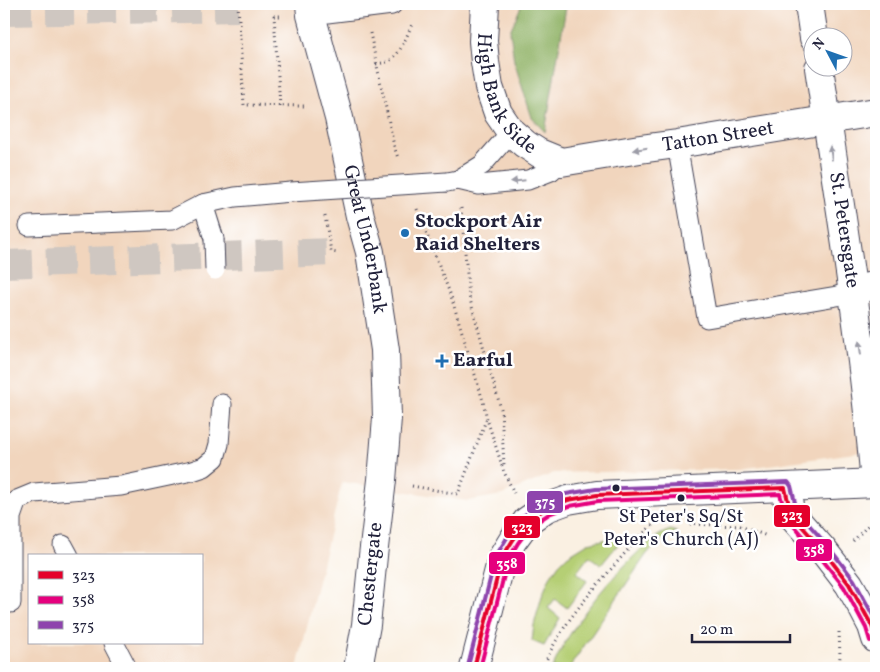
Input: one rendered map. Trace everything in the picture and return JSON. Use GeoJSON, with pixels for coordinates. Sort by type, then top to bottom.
{"type":"FeatureCollection","features":[{"type":"Feature","properties":{"kind":"street","name":"High Bank Side"},"geometry":{"type":"LineString","coordinates":[[485,4],[483,41],[489,88],[498,113],[511,132],[525,144],[539,153],[562,162]]}},
{"type":"Feature","properties":{"kind":"street"},"geometry":{"type":"LineString","coordinates":[[809,4],[813,28]]}},
{"type":"Feature","properties":{"kind":"street","name":"Great Underbank"},"geometry":{"type":"LineString","coordinates":[[311,9],[370,252],[385,350],[388,418],[382,480]]}},
{"type":"Feature","properties":{"kind":"street","name":"St. Petersgate"},"geometry":{"type":"LineString","coordinates":[[820,78],[826,120],[864,288],[870,424],[876,483]]}},
{"type":"Feature","properties":{"kind":"street","name":"Tatton Street"},"geometry":{"type":"LineString","coordinates":[[562,162],[876,112]]}},
{"type":"Feature","properties":{"kind":"street","name":"Chestergate"},"geometry":{"type":"LineString","coordinates":[[358,668],[366,625],[382,480]]}},
{"type":"Feature","properties":{"kind":"street"},"geometry":{"type":"LineString","coordinates":[[474,668],[502,558],[527,521],[546,508],[568,500],[597,495],[876,483]]}},
{"type":"Feature","properties":{"kind":"street"},"geometry":{"type":"LineString","coordinates":[[784,488],[791,514],[822,549],[849,584],[872,626],[876,639]]}},
{"type":"Feature","properties":{"kind":"lane"},"geometry":{"type":"LineString","coordinates":[[311,9],[365,9],[392,5]]}},
{"type":"Feature","properties":{"kind":"lane"},"geometry":{"type":"LineString","coordinates":[[453,181],[482,164],[511,132]]}},
{"type":"Feature","properties":{"kind":"lane"},"geometry":{"type":"LineString","coordinates":[[677,144],[707,318],[837,296],[864,288]]}},
{"type":"Feature","properties":{"kind":"lane"},"geometry":{"type":"LineString","coordinates":[[29,226],[172,220],[203,204],[235,197],[453,181],[479,185],[528,180],[551,171],[562,162]]}},
{"type":"Feature","properties":{"kind":"lane"},"geometry":{"type":"LineString","coordinates":[[203,204],[214,239],[216,270]]}},
{"type":"Feature","properties":{"kind":"lane"},"geometry":{"type":"LineString","coordinates":[[11,603],[11,517],[17,500],[34,493],[121,486],[204,467],[215,458],[219,444],[222,404]]}},
{"type":"Feature","properties":{"kind":"lane"},"geometry":{"type":"LineString","coordinates":[[115,644],[127,668]]}},
{"type":"Feature","properties":{"kind":"path"},"geometry":{"type":"LineString","coordinates":[[280,106],[274,16],[311,9]]}},
{"type":"Feature","properties":{"kind":"path"},"geometry":{"type":"LineString","coordinates":[[365,9],[394,146],[400,164]]}},
{"type":"Feature","properties":{"kind":"path"},"geometry":{"type":"LineString","coordinates":[[376,64],[387,62],[395,56],[416,16]]}},
{"type":"Feature","properties":{"kind":"path"},"geometry":{"type":"LineString","coordinates":[[417,209],[451,296],[504,472],[527,521]]}},
{"type":"Feature","properties":{"kind":"path"},"geometry":{"type":"LineString","coordinates":[[461,210],[469,296],[501,409],[504,472]]}},
{"type":"Feature","properties":{"kind":"path"},"geometry":{"type":"LineString","coordinates":[[382,480],[458,494],[487,419]]}},
{"type":"Feature","properties":{"kind":"path"},"geometry":{"type":"LineString","coordinates":[[850,544],[875,518]]}},
{"type":"Feature","properties":{"kind":"path"},"geometry":{"type":"LineString","coordinates":[[543,668],[574,614],[592,590],[640,536],[655,523],[646,522]]}},
{"type":"Feature","properties":{"kind":"path"},"geometry":{"type":"LineString","coordinates":[[685,524],[740,526],[776,539]]}},
{"type":"Feature","properties":{"kind":"shaded area"},"geometry":{"type":"Polygon","coordinates":[[[4,4],[876,4],[876,450],[740,469],[554,473],[502,495],[468,501],[342,482],[297,668],[4,668],[4,4]]]}},
{"type":"Feature","properties":{"kind":"green space"},"geometry":{"type":"Polygon","coordinates":[[[522,4],[563,4],[562,8],[566,7],[545,132],[532,118],[514,61],[510,31],[522,4]]]}},
{"type":"Feature","properties":{"kind":"green space"},"geometry":{"type":"Polygon","coordinates":[[[671,530],[677,532],[660,541],[646,555],[569,668],[552,668],[577,623],[608,584],[645,546],[655,538],[671,530]]]}},
{"type":"Feature","properties":{"kind":"green space"},"geometry":{"type":"Polygon","coordinates":[[[621,538],[620,542],[601,565],[589,556],[577,572],[587,581],[567,608],[555,599],[548,608],[560,618],[544,646],[532,641],[534,625],[542,596],[550,577],[559,564],[567,556],[588,543],[621,538]]]}},
{"type":"Feature","properties":{"kind":"tunnel"},"geometry":{"type":"LineString","coordinates":[[4,12],[238,8]]}},
{"type":"Feature","properties":{"kind":"tunnel"},"geometry":{"type":"LineString","coordinates":[[4,264],[331,252]]}},
{"type":"Feature","properties":{"kind":"transit line","name":"375"},"geometry":{"type":"LineString","coordinates":[[468,666],[496,556],[508,536],[523,516],[543,503],[566,494],[596,489],[788,482],[791,486],[797,511],[854,580],[876,621]]}},
{"type":"Feature","properties":{"kind":"transit line","name":"323"},"geometry":{"type":"LineString","coordinates":[[474,668],[502,558],[513,540],[527,521],[546,508],[568,500],[597,495],[785,488],[791,514],[822,549],[849,584],[872,626],[876,639]]}},
{"type":"Feature","properties":{"kind":"transit line","name":"358"},"geometry":{"type":"LineString","coordinates":[[480,668],[508,560],[518,543],[531,526],[549,514],[570,506],[598,501],[780,494],[786,517],[844,587],[866,628],[870,641]]}},
{"type":"Feature","properties":{"kind":"place","name":"Stockport Air Raid Shelters"},"geometry":{"type":"Point","coordinates":[405,233]}},
{"type":"Feature","properties":{"kind":"place","name":"Earful"},"geometry":{"type":"Point","coordinates":[442,361]}},
{"type":"Feature","properties":{"kind":"place","name":"St Peter's Sq/St Peter's Church (AJ)"},"geometry":{"type":"Point","coordinates":[681,498]}}]}
